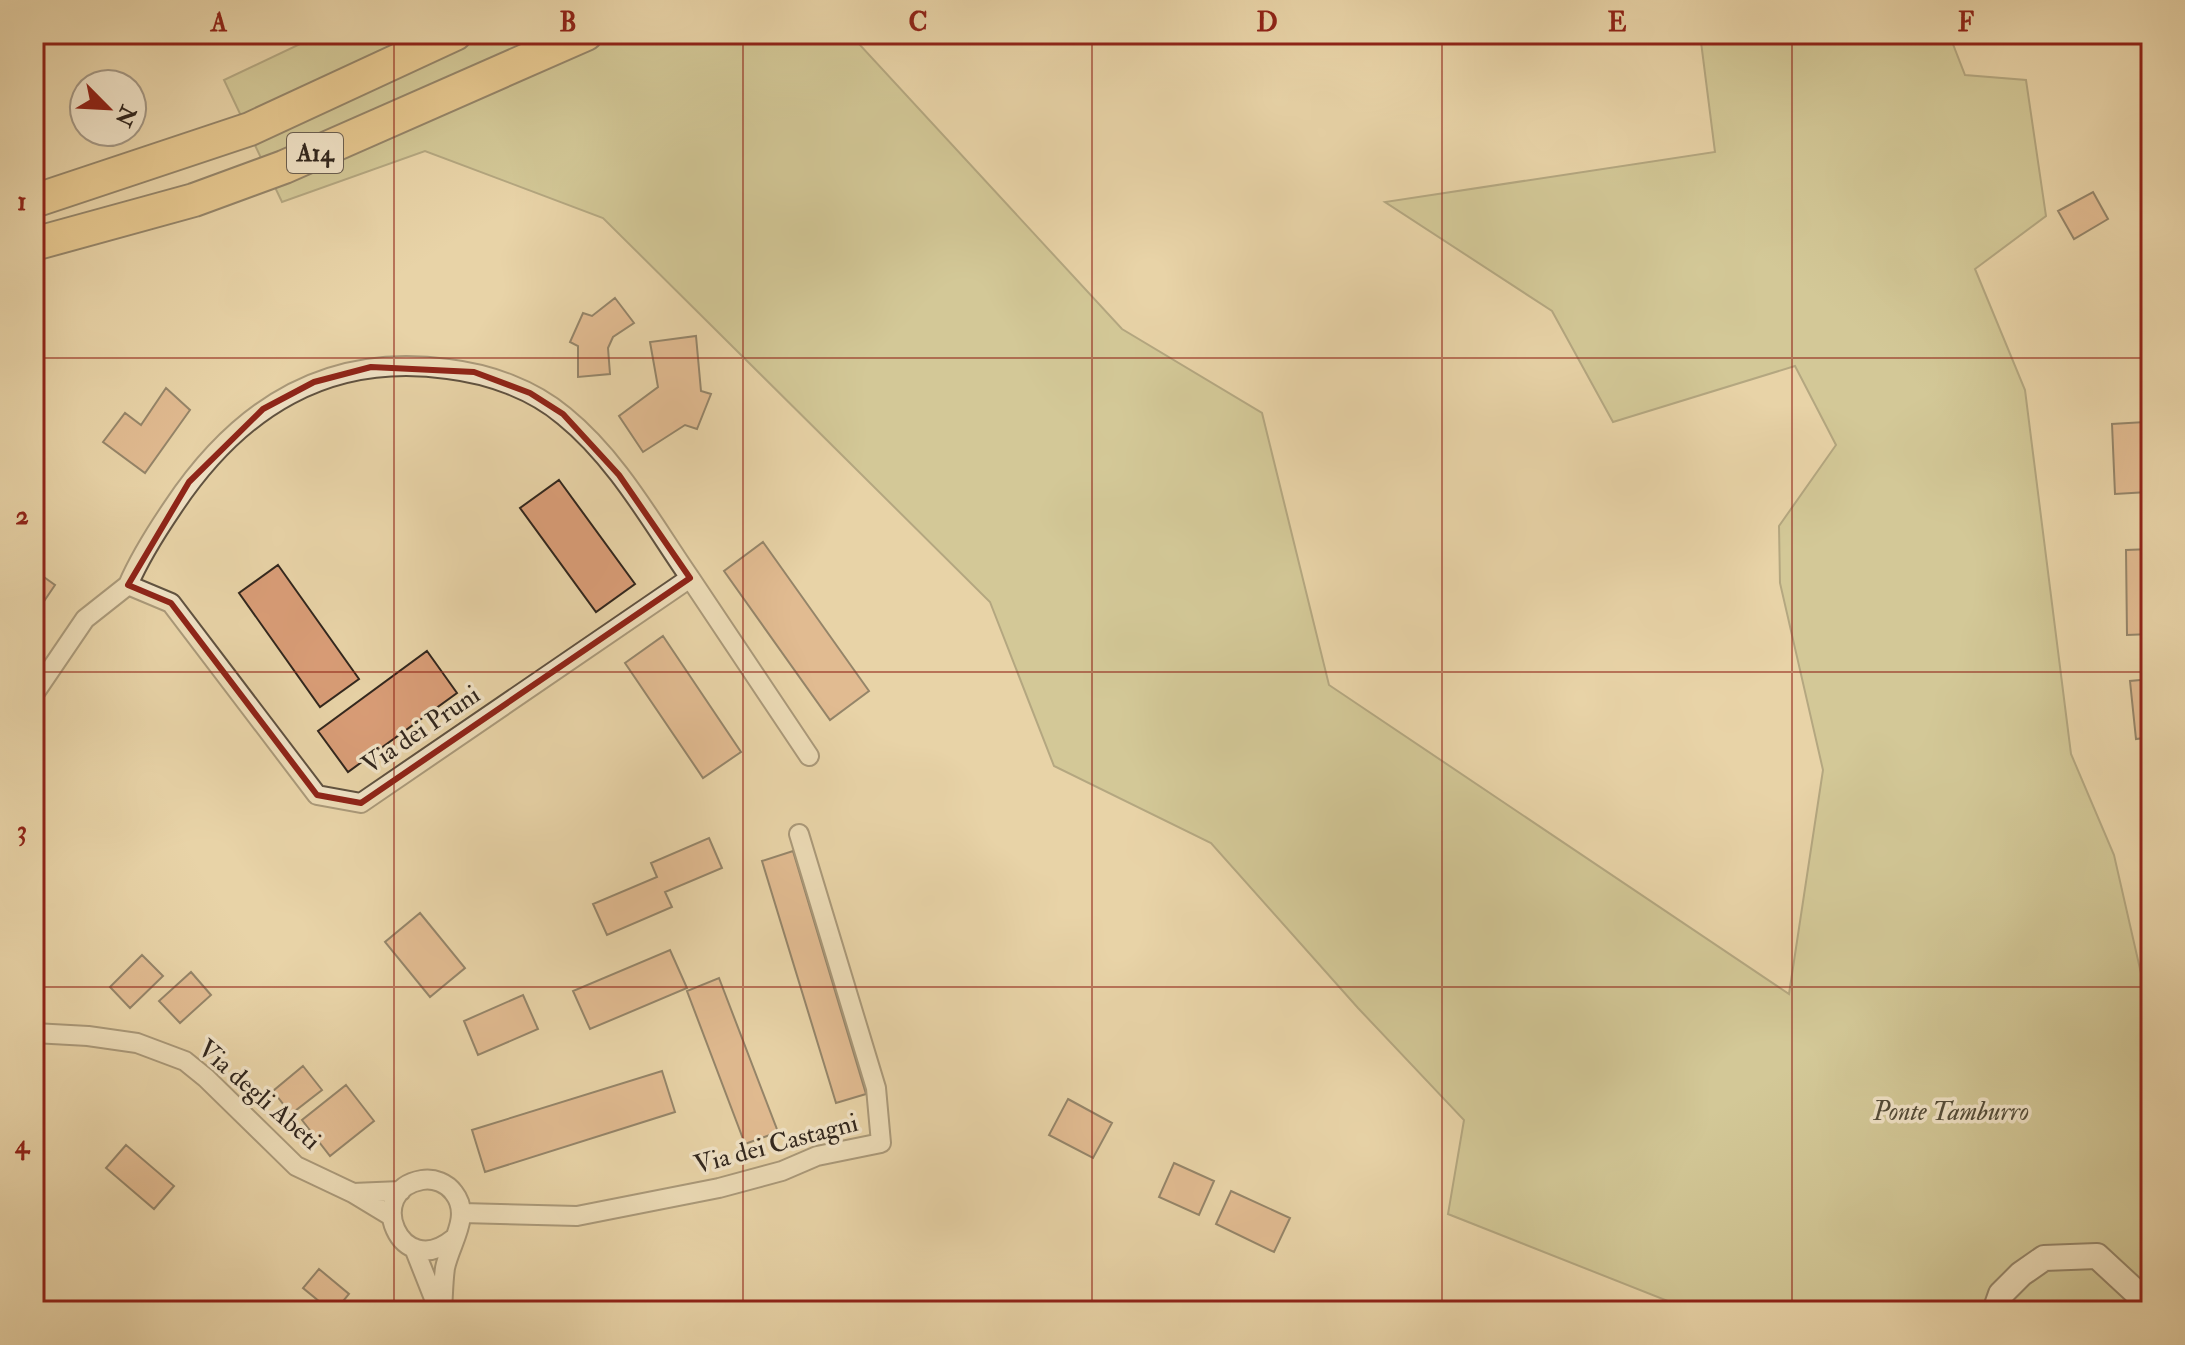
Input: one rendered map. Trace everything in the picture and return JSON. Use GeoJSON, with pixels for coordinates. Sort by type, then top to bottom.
{"type":"FeatureCollection","features":[{"type":"Feature","properties":{"kind":"highway","name":"A14"},"geometry":{"type":"LineString","coordinates":[[34,201],[250,129],[455,34]]}},
{"type":"Feature","properties":{"kind":"highway","name":"A14"},"geometry":{"type":"LineString","coordinates":[[34,244],[194,200],[284,167],[586,34]]}},
{"type":"Feature","properties":{"kind":"street"},"geometry":{"type":"LineString","coordinates":[[34,694],[85,619],[128,585],[141,555],[189,482],[223,445],[263,409],[314,382],[371,367],[425,366],[474,372],[530,393],[563,414],[591,440],[619,475],[809,756]]}},
{"type":"Feature","properties":{"kind":"street","name":"Via dei Pruni"},"geometry":{"type":"LineString","coordinates":[[128,585],[171,603],[317,795],[361,803],[690,578]]}},
{"type":"Feature","properties":{"kind":"street","name":"Via dei Castagni"},"geometry":{"type":"LineString","coordinates":[[462,1213],[577,1216],[719,1188],[782,1171],[817,1156],[881,1143],[876,1088],[799,834]]}},
{"type":"Feature","properties":{"kind":"street","name":"Via degli Abeti"},"geometry":{"type":"LineString","coordinates":[[34,1033],[126,1040],[185,1061],[296,1166],[353,1193],[391,1216],[398,1236],[414,1248],[441,1311]]}},
{"type":"Feature","properties":{"kind":"street","name":"Via degli Abeti"},"geometry":{"type":"LineString","coordinates":[[353,1193],[401,1191],[419,1181],[439,1182],[455,1194],[462,1213],[445,1269],[441,1311]]}},
{"type":"Feature","properties":{"kind":"street"},"geometry":{"type":"LineString","coordinates":[[391,1216],[393,1203],[401,1191]]}},
{"type":"Feature","properties":{"kind":"street"},"geometry":{"type":"LineString","coordinates":[[414,1248],[435,1250],[453,1239]]}},
{"type":"Feature","properties":{"kind":"street"},"geometry":{"type":"LineString","coordinates":[[1995,1311],[2001,1294],[2021,1274],[2044,1258],[2097,1256],[2138,1294],[2147,1311]]}},
{"type":"Feature","properties":{"kind":"highlighted area"},"geometry":{"type":"Polygon","coordinates":[[[371,367],[474,372],[530,393],[563,414],[619,475],[690,578],[361,803],[317,795],[171,603],[128,585],[189,482],[263,409],[314,382],[371,367]]]}},
{"type":"Feature","properties":{"kind":"green space","name":"Ponte Tamburro"},"geometry":{"type":"Polygon","coordinates":[[[321,34],[854,34],[859,44],[1122,329],[1262,413],[1329,685],[1789,994],[1823,770],[1780,583],[1779,526],[1836,445],[1795,366],[1613,422],[1552,311],[1385,202],[1715,152],[1700,34],[1949,34],[1965,75],[2026,80],[2046,216],[1975,269],[2025,390],[2071,754],[2114,855],[2151,1017],[2151,1311],[1693,1311],[1448,1214],[1464,1120],[1358,1008],[1211,843],[1054,766],[990,602],[603,218],[425,151],[282,202],[224,80],[321,34]]]}},
{"type":"Feature","properties":{"kind":"building"},"geometry":{"type":"Polygon","coordinates":[[[2093,192],[2108,219],[2074,239],[2058,211],[2093,192]]]}},
{"type":"Feature","properties":{"kind":"building"},"geometry":{"type":"Polygon","coordinates":[[[615,298],[634,323],[613,337],[608,348],[610,374],[578,377],[578,346],[570,342],[583,313],[592,316],[615,298]]]}},
{"type":"Feature","properties":{"kind":"building"},"geometry":{"type":"Polygon","coordinates":[[[696,336],[701,391],[711,394],[697,429],[685,425],[643,452],[619,416],[658,387],[650,342],[696,336]]]}},
{"type":"Feature","properties":{"kind":"building"},"geometry":{"type":"Polygon","coordinates":[[[166,388],[190,410],[145,473],[103,442],[125,413],[141,425],[166,388]]]}},
{"type":"Feature","properties":{"kind":"building"},"geometry":{"type":"Polygon","coordinates":[[[2145,422],[2148,492],[2115,494],[2112,424],[2145,422]]]}},
{"type":"Feature","properties":{"kind":"building"},"geometry":{"type":"Polygon","coordinates":[[[559,480],[635,584],[596,612],[520,508],[559,480]]]}},
{"type":"Feature","properties":{"kind":"building"},"geometry":{"type":"Polygon","coordinates":[[[763,542],[869,691],[830,720],[724,571],[763,542]]]}},
{"type":"Feature","properties":{"kind":"building"},"geometry":{"type":"Polygon","coordinates":[[[2151,549],[2151,634],[2127,635],[2126,550],[2151,549]]]}},
{"type":"Feature","properties":{"kind":"building"},"geometry":{"type":"Polygon","coordinates":[[[278,565],[359,679],[320,707],[239,593],[278,565]]]}},
{"type":"Feature","properties":{"kind":"building"},"geometry":{"type":"Polygon","coordinates":[[[34,570],[55,585],[34,616],[34,570]]]}},
{"type":"Feature","properties":{"kind":"building"},"geometry":{"type":"Polygon","coordinates":[[[663,636],[741,752],[703,778],[625,663],[663,636]]]}},
{"type":"Feature","properties":{"kind":"building"},"geometry":{"type":"Polygon","coordinates":[[[427,651],[457,693],[348,772],[318,731],[427,651]]]}},
{"type":"Feature","properties":{"kind":"building"},"geometry":{"type":"Polygon","coordinates":[[[2151,679],[2151,737],[2136,739],[2130,681],[2151,679]]]}},
{"type":"Feature","properties":{"kind":"building"},"geometry":{"type":"Polygon","coordinates":[[[709,838],[722,868],[665,892],[672,907],[607,935],[593,904],[657,877],[651,863],[709,838]]]}},
{"type":"Feature","properties":{"kind":"building"},"geometry":{"type":"Polygon","coordinates":[[[793,851],[866,1094],[836,1103],[762,861],[793,851]]]}},
{"type":"Feature","properties":{"kind":"building"},"geometry":{"type":"Polygon","coordinates":[[[420,913],[465,968],[430,997],[385,942],[420,913]]]}},
{"type":"Feature","properties":{"kind":"building"},"geometry":{"type":"Polygon","coordinates":[[[670,950],[687,988],[590,1029],[573,991],[670,950]]]}},
{"type":"Feature","properties":{"kind":"building"},"geometry":{"type":"Polygon","coordinates":[[[142,955],[163,976],[130,1008],[110,987],[142,955]]]}},
{"type":"Feature","properties":{"kind":"building"},"geometry":{"type":"Polygon","coordinates":[[[191,972],[211,995],[180,1023],[159,1001],[191,972]]]}},
{"type":"Feature","properties":{"kind":"building"},"geometry":{"type":"Polygon","coordinates":[[[719,978],[778,1132],[745,1144],[687,991],[719,978]]]}},
{"type":"Feature","properties":{"kind":"building"},"geometry":{"type":"Polygon","coordinates":[[[523,995],[538,1029],[478,1055],[464,1021],[523,995]]]}},
{"type":"Feature","properties":{"kind":"building"},"geometry":{"type":"Polygon","coordinates":[[[303,1066],[322,1090],[291,1114],[273,1091],[303,1066]]]}},
{"type":"Feature","properties":{"kind":"building"},"geometry":{"type":"Polygon","coordinates":[[[662,1071],[675,1112],[485,1172],[472,1130],[662,1071]]]}},
{"type":"Feature","properties":{"kind":"building"},"geometry":{"type":"Polygon","coordinates":[[[346,1085],[374,1121],[330,1156],[302,1120],[346,1085]]]}},
{"type":"Feature","properties":{"kind":"building"},"geometry":{"type":"Polygon","coordinates":[[[1068,1099],[1112,1123],[1093,1158],[1049,1135],[1068,1099]]]}},
{"type":"Feature","properties":{"kind":"building"},"geometry":{"type":"Polygon","coordinates":[[[126,1145],[174,1186],[154,1209],[106,1168],[126,1145]]]}},
{"type":"Feature","properties":{"kind":"building"},"geometry":{"type":"Polygon","coordinates":[[[1174,1163],[1214,1181],[1199,1215],[1159,1197],[1174,1163]]]}},
{"type":"Feature","properties":{"kind":"building"},"geometry":{"type":"Polygon","coordinates":[[[1231,1191],[1290,1218],[1274,1252],[1216,1224],[1231,1191]]]}},
{"type":"Feature","properties":{"kind":"building"},"geometry":{"type":"Polygon","coordinates":[[[319,1269],[349,1294],[335,1311],[303,1288],[319,1269]]]}}]}
